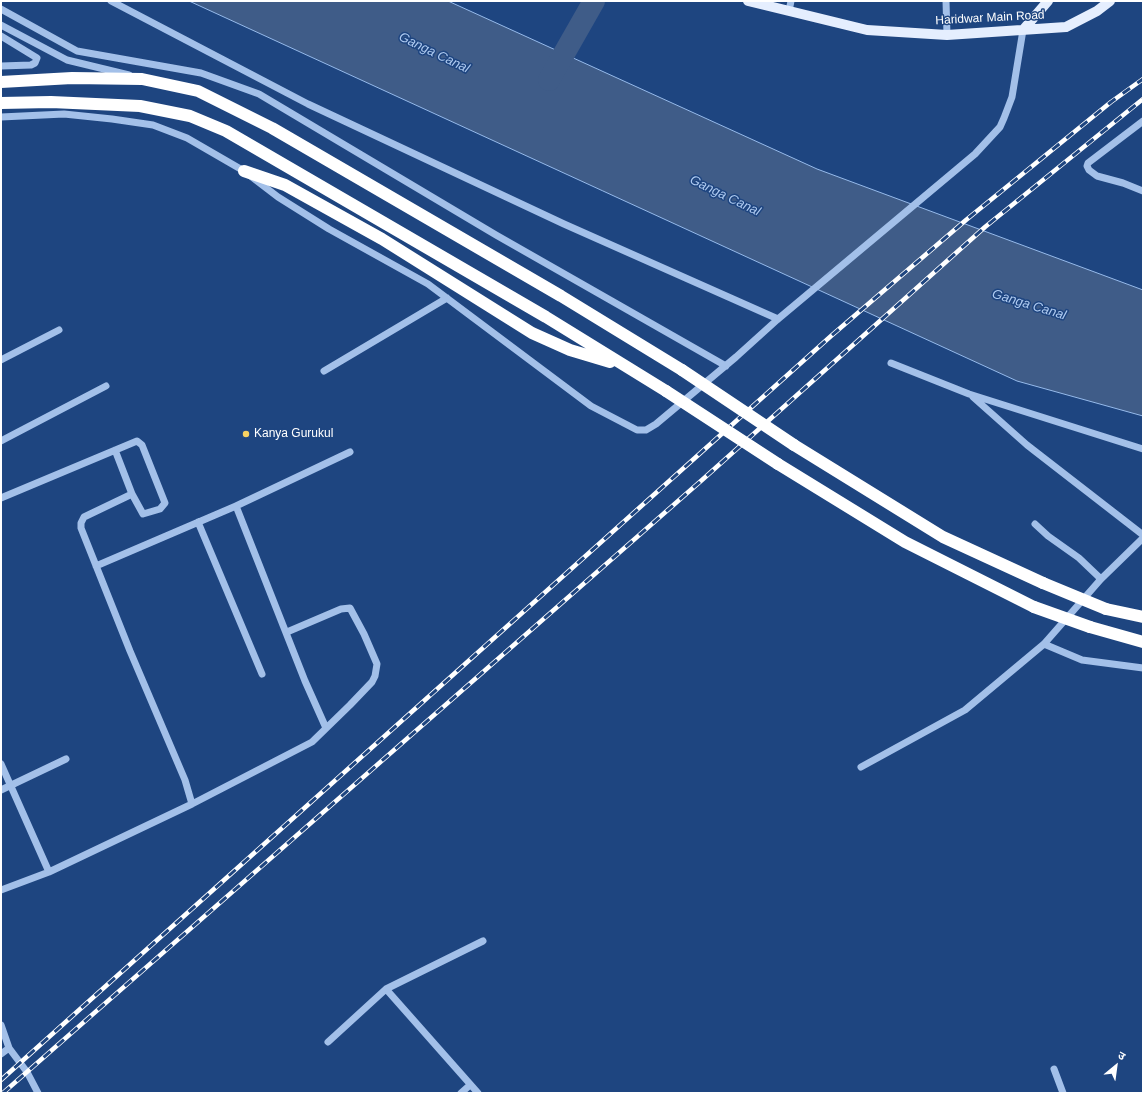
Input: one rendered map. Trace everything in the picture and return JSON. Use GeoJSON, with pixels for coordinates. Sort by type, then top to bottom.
{"type":"FeatureCollection","features":[{"type":"Feature","properties":{"kind":"highway"},"geometry":{"type":"LineString","coordinates":[[1,82],[72,78],[142,79],[198,91],[272,128],[561,296],[682,370],[794,445],[943,537],[1043,583],[1106,609],[1143,617]]}},
{"type":"Feature","properties":{"kind":"highway"},"geometry":{"type":"LineString","coordinates":[[1,103],[51,102],[140,106],[190,116],[226,131],[546,317],[666,391],[778,464],[905,542],[1034,606],[1090,627],[1143,642]]}},
{"type":"Feature","properties":{"kind":"highway"},"geometry":{"type":"LineString","coordinates":[[244,171],[285,185],[382,239],[532,333],[570,350],[626,366]]}},
{"type":"Feature","properties":{"kind":"main road","name":"Haridwar Main Road"},"geometry":{"type":"LineString","coordinates":[[748,1],[790,6],[867,30],[947,35],[1066,27],[1097,11],[1110,1]]}},
{"type":"Feature","properties":{"kind":"main road"},"geometry":{"type":"LineString","coordinates":[[1023,30],[1048,1]]}},
{"type":"Feature","properties":{"kind":"street"},"geometry":{"type":"LineString","coordinates":[[111,1],[315,107],[564,224],[778,319]]}},
{"type":"Feature","properties":{"kind":"street"},"geometry":{"type":"LineString","coordinates":[[946,1],[947,35]]}},
{"type":"Feature","properties":{"kind":"street"},"geometry":{"type":"LineString","coordinates":[[1,9],[78,51],[201,73],[259,94],[496,235],[726,366]]}},
{"type":"Feature","properties":{"kind":"street"},"geometry":{"type":"LineString","coordinates":[[1,25],[67,60],[142,79]]}},
{"type":"Feature","properties":{"kind":"street"},"geometry":{"type":"LineString","coordinates":[[1,117],[64,114],[153,125],[187,138],[244,171],[278,197],[329,229],[428,284],[591,406],[637,430],[646,430],[656,424],[726,366],[778,319],[975,154],[1000,127],[1012,97],[1023,30]]}},
{"type":"Feature","properties":{"kind":"street"},"geometry":{"type":"LineString","coordinates":[[1,36],[37,58],[36,63],[31,65],[1,66]]}},
{"type":"Feature","properties":{"kind":"street"},"geometry":{"type":"LineString","coordinates":[[1143,121],[1088,163],[1087,166],[1089,170],[1097,176],[1123,183],[1143,191]]}},
{"type":"Feature","properties":{"kind":"street"},"geometry":{"type":"LineString","coordinates":[[324,371],[447,298]]}},
{"type":"Feature","properties":{"kind":"street"},"geometry":{"type":"LineString","coordinates":[[1,360],[59,330]]}},
{"type":"Feature","properties":{"kind":"street"},"geometry":{"type":"LineString","coordinates":[[891,363],[969,394],[1143,449]]}},
{"type":"Feature","properties":{"kind":"street"},"geometry":{"type":"LineString","coordinates":[[1,441],[106,386]]}},
{"type":"Feature","properties":{"kind":"street"},"geometry":{"type":"LineString","coordinates":[[861,767],[965,710],[1044,644],[1101,578],[1143,536],[1027,445],[969,394]]}},
{"type":"Feature","properties":{"kind":"street"},"geometry":{"type":"LineString","coordinates":[[1,498],[134,441],[141,443],[164,505],[160,509],[143,514],[132,494],[116,450]]}},
{"type":"Feature","properties":{"kind":"street"},"geometry":{"type":"LineString","coordinates":[[96,566],[236,506],[350,452]]}},
{"type":"Feature","properties":{"kind":"street"},"geometry":{"type":"LineString","coordinates":[[132,494],[84,517],[81,523],[81,528],[130,651],[185,780],[192,804]]}},
{"type":"Feature","properties":{"kind":"street"},"geometry":{"type":"LineString","coordinates":[[236,506],[287,632],[305,681],[326,728]]}},
{"type":"Feature","properties":{"kind":"street"},"geometry":{"type":"LineString","coordinates":[[198,522],[262,674]]}},
{"type":"Feature","properties":{"kind":"street"},"geometry":{"type":"LineString","coordinates":[[1035,524],[1048,536],[1080,558],[1101,578]]}},
{"type":"Feature","properties":{"kind":"street"},"geometry":{"type":"LineString","coordinates":[[1,890],[48,872],[192,804],[312,742],[350,705],[375,676],[377,664],[353,611],[346,608],[287,632]]}},
{"type":"Feature","properties":{"kind":"street"},"geometry":{"type":"LineString","coordinates":[[1044,644],[1082,660],[1143,668]]}},
{"type":"Feature","properties":{"kind":"street"},"geometry":{"type":"LineString","coordinates":[[1,790],[66,759]]}},
{"type":"Feature","properties":{"kind":"street"},"geometry":{"type":"LineString","coordinates":[[1,764],[48,872]]}},
{"type":"Feature","properties":{"kind":"street"},"geometry":{"type":"LineString","coordinates":[[328,1042],[386,989],[483,941]]}},
{"type":"Feature","properties":{"kind":"street"},"geometry":{"type":"LineString","coordinates":[[386,989],[470,1086],[478,1093]]}},
{"type":"Feature","properties":{"kind":"street"},"geometry":{"type":"LineString","coordinates":[[1,1025],[9,1048],[27,1072],[38,1093]]}},
{"type":"Feature","properties":{"kind":"street"},"geometry":{"type":"LineString","coordinates":[[1,1054],[9,1048]]}},
{"type":"Feature","properties":{"kind":"street"},"geometry":{"type":"LineString","coordinates":[[1054,1069],[1063,1093]]}},
{"type":"Feature","properties":{"kind":"street"},"geometry":{"type":"LineString","coordinates":[[461,1093],[470,1086]]}},
{"type":"Feature","properties":{"kind":"water","name":"Ganga Canal"},"geometry":{"type":"Polygon","coordinates":[[[189,1],[448,1],[817,169],[1143,290],[1143,416],[1017,381],[189,1]]]}},
{"type":"Feature","properties":{"kind":"waterway"},"geometry":{"type":"LineString","coordinates":[[549,80],[594,1]]}},
{"type":"Feature","properties":{"kind":"railway"},"geometry":{"type":"LineString","coordinates":[[1,1080],[831,336],[966,220],[1111,102],[1143,79]]}},
{"type":"Feature","properties":{"kind":"railway"},"geometry":{"type":"LineString","coordinates":[[3,1093],[702,480],[985,227],[1143,99]]}},
{"type":"Feature","properties":{"kind":"place","name":"Kanya Gurukul"},"geometry":{"type":"Point","coordinates":[246,434]}}]}
